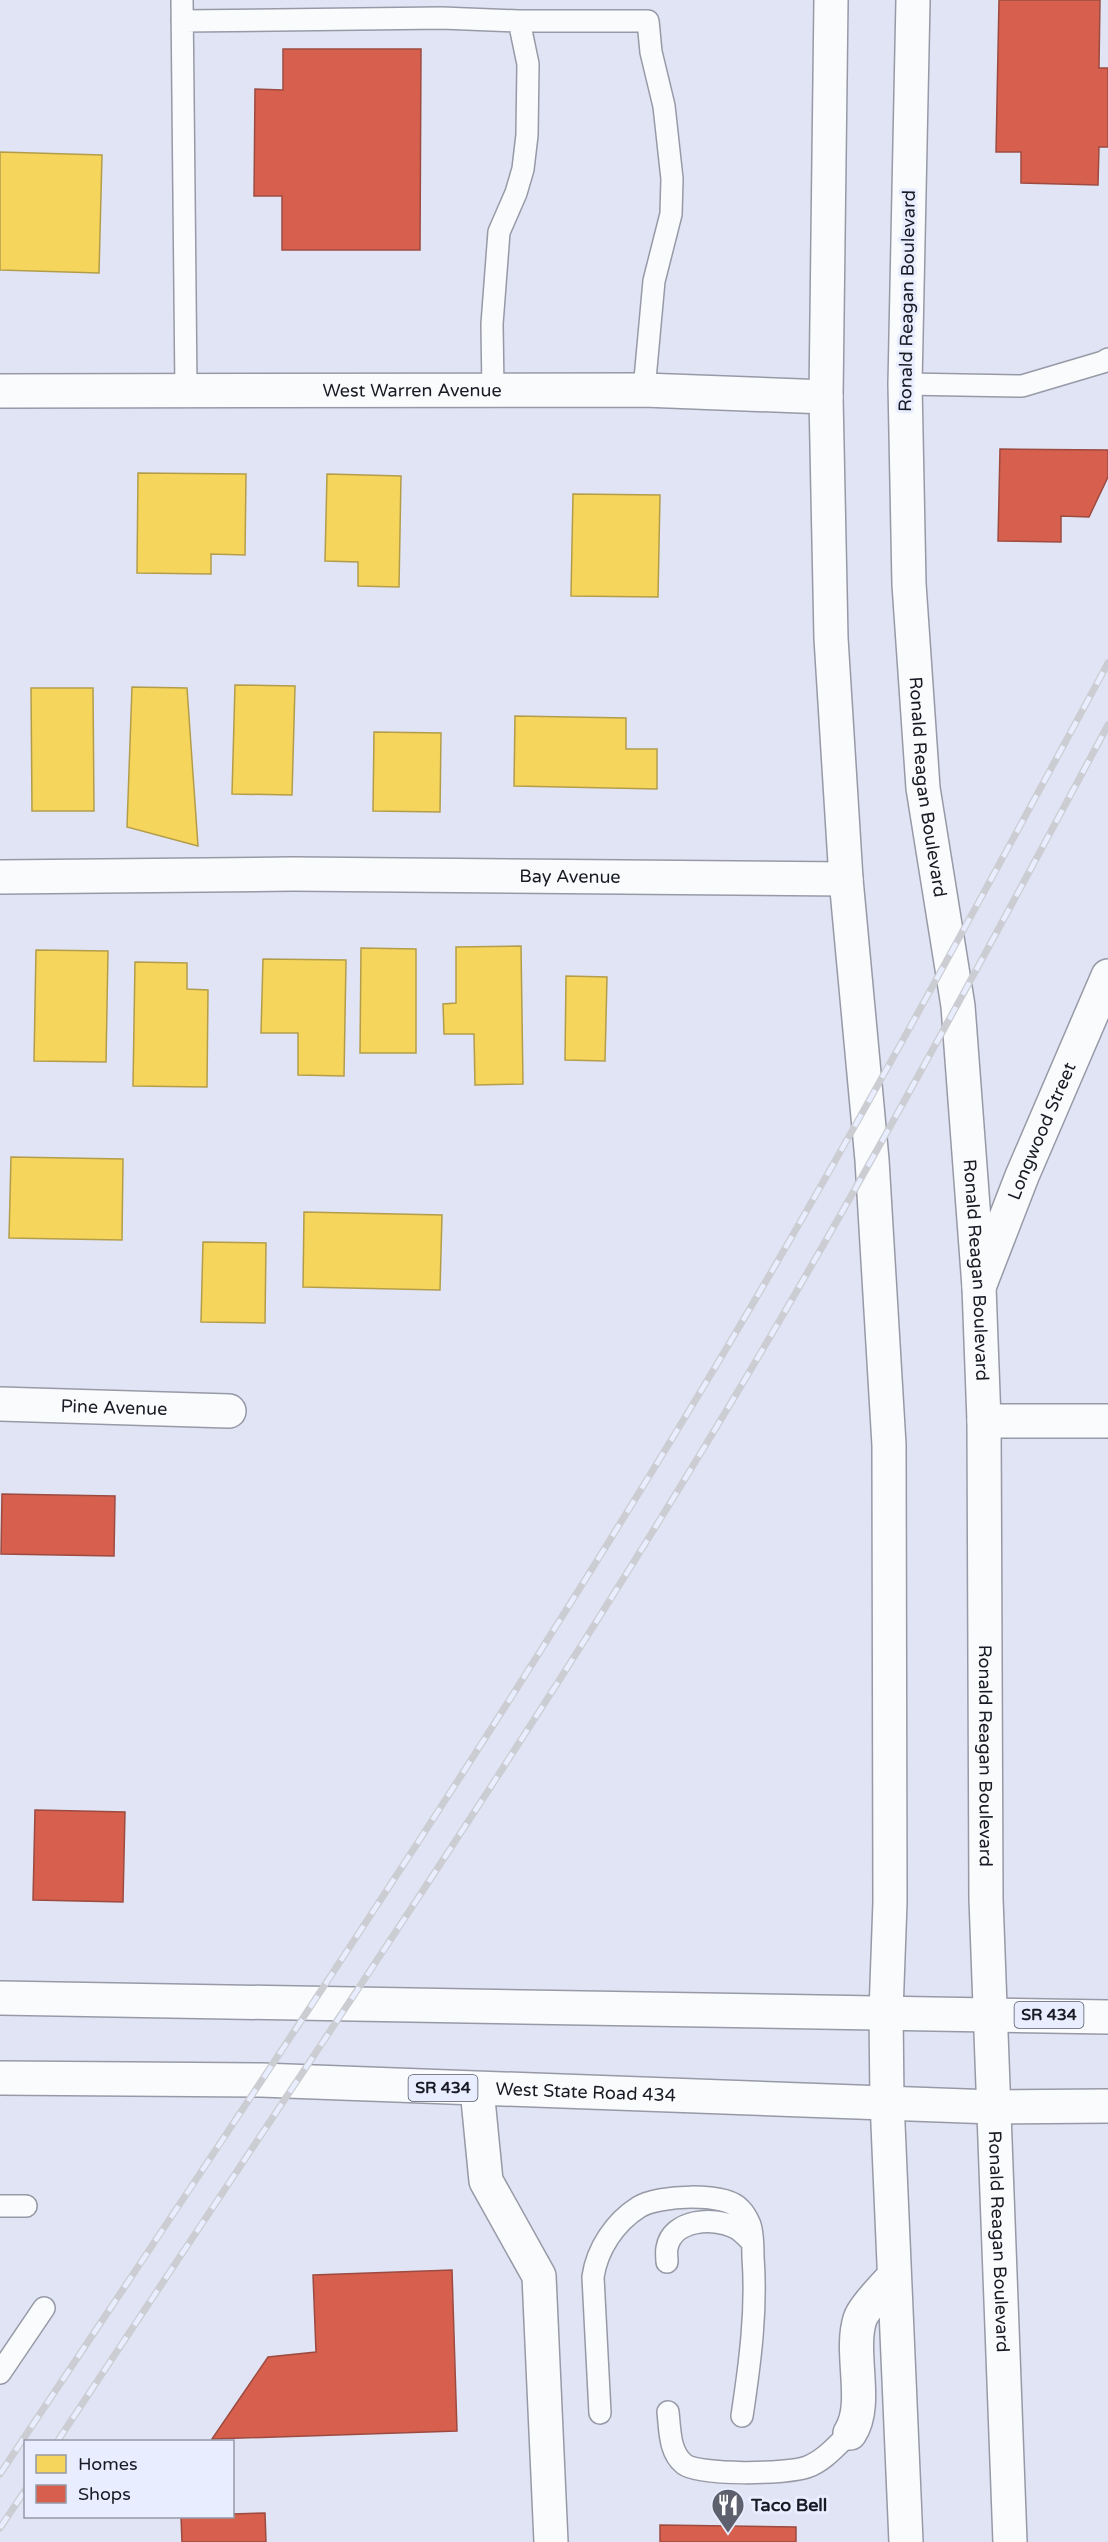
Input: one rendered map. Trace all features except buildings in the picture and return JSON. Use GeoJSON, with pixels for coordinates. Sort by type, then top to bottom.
{"type":"FeatureCollection","features":[{"type":"Feature","properties":{"kind":"main road"},"geometry":{"type":"LineString","coordinates":[[831,0],[826,397],[831,638],[846,879],[869,1117],[889,1445],[890,1902],[886,2012],[887,2101],[906,2542]]}},
{"type":"Feature","properties":{"kind":"main road","name":"Ronald Reagan Boulevard"},"geometry":{"type":"LineString","coordinates":[[913,0],[905,384],[909,584],[923,788],[958,1006],[978,1287],[984,1421],[986,1899],[1010,2542]]}},
{"type":"Feature","properties":{"kind":"main road","name":"West Warren Avenue"},"geometry":{"type":"LineString","coordinates":[[0,391],[644,390],[826,397]]}},
{"type":"Feature","properties":{"kind":"main road","name":"Bay Avenue"},"geometry":{"type":"LineString","coordinates":[[0,877],[293,874],[846,879]]}},
{"type":"Feature","properties":{"kind":"main road","name":"Longwood Street"},"geometry":{"type":"LineString","coordinates":[[978,1287],[1022,1176],[1106,989]]}},
{"type":"Feature","properties":{"kind":"main road","name":"Pine Avenue"},"geometry":{"type":"LineString","coordinates":[[0,1404],[229,1411]]}},
{"type":"Feature","properties":{"kind":"main road"},"geometry":{"type":"LineString","coordinates":[[984,1421],[1108,1421]]}},
{"type":"Feature","properties":{"kind":"main road","name":"SR 434"},"geometry":{"type":"LineString","coordinates":[[0,1998],[1108,2017]]}},
{"type":"Feature","properties":{"kind":"main road","name":"West State Road 434"},"geometry":{"type":"LineString","coordinates":[[0,2078],[261,2080],[887,2101],[993,2107]]}},
{"type":"Feature","properties":{"kind":"main road"},"geometry":{"type":"LineString","coordinates":[[477,2089],[486,2181],[539,2276],[551,2542]]}},
{"type":"Feature","properties":{"kind":"main road","name":"SR 434"},"geometry":{"type":"LineString","coordinates":[[993,2107],[1108,2106]]}},
{"type":"Feature","properties":{"kind":"main road"},"geometry":{"type":"LineString","coordinates":[[850,2433],[855,2425],[858,2409],[856,2337],[860,2316],[894,2276]]}},
{"type":"Feature","properties":{"kind":"lane"},"geometry":{"type":"LineString","coordinates":[[182,0],[186,390]]}},
{"type":"Feature","properties":{"kind":"lane"},"geometry":{"type":"LineString","coordinates":[[182,21],[442,18],[519,21],[648,21],[651,52],[664,106],[672,179],[670,214],[654,281],[644,390]]}},
{"type":"Feature","properties":{"kind":"lane"},"geometry":{"type":"LineString","coordinates":[[493,391],[492,324],[499,232],[516,193],[523,169],[527,135],[528,64],[519,21]]}},
{"type":"Feature","properties":{"kind":"lane"},"geometry":{"type":"LineString","coordinates":[[905,384],[1022,386],[1108,359]]}},
{"type":"Feature","properties":{"kind":"lane"},"geometry":{"type":"LineString","coordinates":[[600,2414],[593,2277],[595,2262],[603,2246],[622,2220],[641,2205],[660,2200],[716,2198],[740,2208],[751,2227],[754,2270],[753,2342],[742,2416]]}},
{"type":"Feature","properties":{"kind":"lane"},"geometry":{"type":"LineString","coordinates":[[0,2205],[26,2206]]}},
{"type":"Feature","properties":{"kind":"lane"},"geometry":{"type":"LineString","coordinates":[[667,2262],[667,2246],[677,2233],[690,2223],[714,2221],[735,2228],[752,2242]]}},
{"type":"Feature","properties":{"kind":"lane"},"geometry":{"type":"LineString","coordinates":[[0,2373],[44,2308]]}},
{"type":"Feature","properties":{"kind":"lane"},"geometry":{"type":"LineString","coordinates":[[668,2412],[670,2439],[676,2454],[684,2465],[702,2470],[755,2473],[808,2467],[825,2456],[850,2433]]}},
{"type":"Feature","properties":{"kind":"railway"},"geometry":{"type":"LineString","coordinates":[[0,2474],[372,1913],[642,1488],[827,1175],[1108,663]]}},
{"type":"Feature","properties":{"kind":"railway"},"geometry":{"type":"LineString","coordinates":[[58,2440],[416,1902],[677,1492],[760,1354],[894,1120],[1108,725]]}},
{"type":"Feature","properties":{"kind":"railway"},"geometry":{"type":"LineString","coordinates":[[0,2528],[24,2492]]}},
{"type":"Feature","properties":{"kind":"place","name":"Taco Bell"},"geometry":{"type":"Point","coordinates":[728,2534]}}]}
